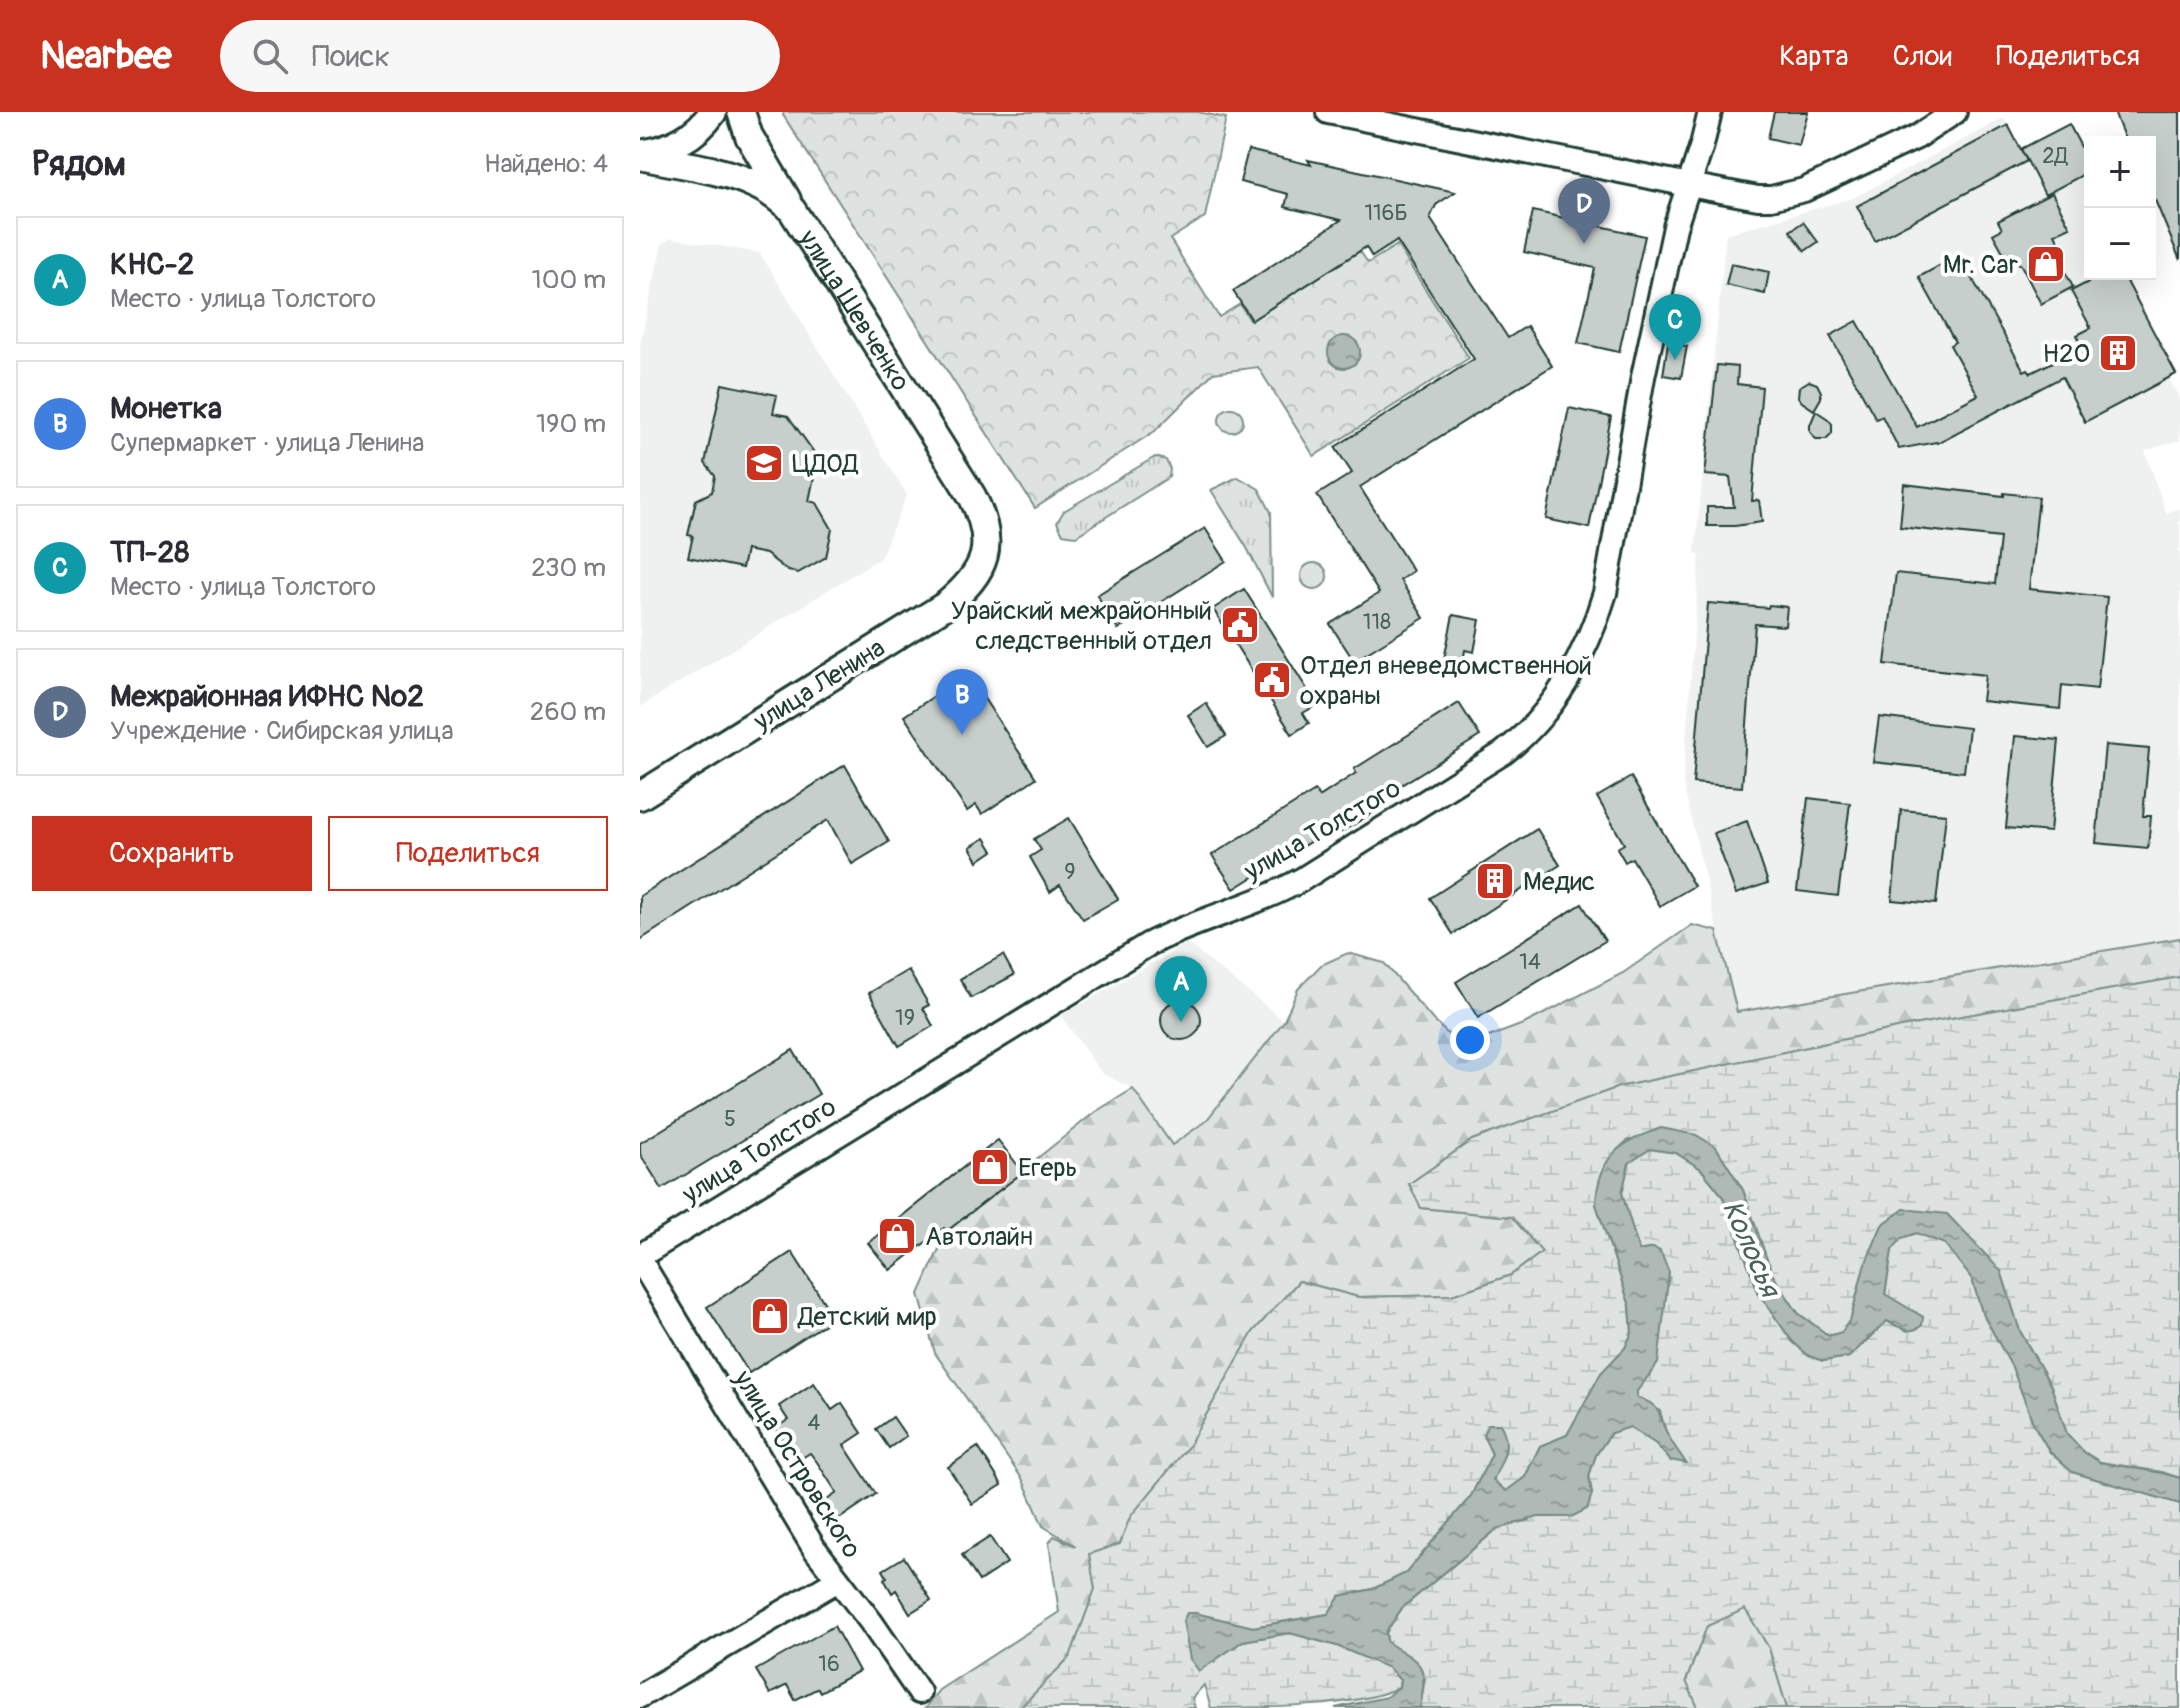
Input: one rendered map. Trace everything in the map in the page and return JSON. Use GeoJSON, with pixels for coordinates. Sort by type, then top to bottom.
{"type":"FeatureCollection","features":[{"type":"Feature","properties":{"kind":"main road"},"geometry":{"type":"LineString","coordinates":[[640,155],[687,138],[703,126],[713,112]]}},
{"type":"Feature","properties":{"kind":"main road"},"geometry":{"type":"LineString","coordinates":[[741,112],[749,136],[792,210]]}},
{"type":"Feature","properties":{"kind":"main road","name":"улица Шевченко"},"geometry":{"type":"LineString","coordinates":[[640,155],[752,183],[792,210],[972,496],[983,517],[986,536],[984,557]]}},
{"type":"Feature","properties":{"kind":"main road","name":"улица Ленина"},"geometry":{"type":"LineString","coordinates":[[640,796],[946,605],[977,573],[984,557]]}},
{"type":"Feature","properties":{"kind":"street"},"geometry":{"type":"LineString","coordinates":[[1328,112],[1444,123],[1689,185],[1758,198],[1786,196],[1804,190],[1917,137],[1955,112]]}},
{"type":"Feature","properties":{"kind":"street","name":"улица Толстого"},"geometry":{"type":"LineString","coordinates":[[640,1258],[1149,944],[1289,887],[1503,753],[1540,720],[1590,635],[1605,593],[1643,377],[1675,227],[1710,112]]}},
{"type":"Feature","properties":{"kind":"street","name":"улица Островского"},"geometry":{"type":"LineString","coordinates":[[640,1258],[814,1548],[919,1692]]}},
{"type":"Feature","properties":{"kind":"street"},"geometry":{"type":"LineString","coordinates":[[640,1696],[838,1580]]}},
{"type":"Feature","properties":{"kind":"shaded area"},"geometry":{"type":"Polygon","coordinates":[[[2004,118],[2021,149],[2069,124],[2084,153],[2084,280],[2126,280],[2176,374],[2169,379],[2180,400],[2180,440],[2145,451],[2166,513],[2180,508],[2180,938],[1736,1012],[1683,783],[1700,554],[1695,553],[1726,234],[1853,198],[2004,118]]]}},
{"type":"Feature","properties":{"kind":"shaded area","name":"ЦДОД"},"geometry":{"type":"Polygon","coordinates":[[[671,238],[760,253],[907,495],[880,558],[640,707],[640,344],[662,244],[671,238]]]}},
{"type":"Feature","properties":{"kind":"shaded area"},"geometry":{"type":"Polygon","coordinates":[[[1187,943],[1284,1021],[1206,1121],[1172,1145],[1133,1089],[1102,1073],[1061,1016],[1187,943]]]}},
{"type":"Feature","properties":{"kind":"green space"},"geometry":{"type":"Polygon","coordinates":[[[784,112],[1198,112],[1226,118],[1205,217],[1170,239],[1219,317],[1240,304],[1250,320],[1360,251],[1368,263],[1397,245],[1469,358],[1314,456],[1258,367],[1213,373],[1155,431],[1035,508],[783,115],[784,112]]]}},
{"type":"Feature","properties":{"kind":"green space"},"geometry":{"type":"Polygon","coordinates":[[[1231,408],[1240,411],[1243,420],[1240,429],[1231,432],[1222,429],[1219,420],[1222,411],[1231,408]]]}},
{"type":"Feature","properties":{"kind":"green space"},"geometry":{"type":"Polygon","coordinates":[[[1155,457],[1166,460],[1169,477],[1076,536],[1063,534],[1057,522],[1064,511],[1155,457]]]}},
{"type":"Feature","properties":{"kind":"green space"},"geometry":{"type":"Polygon","coordinates":[[[1238,477],[1259,489],[1271,512],[1272,597],[1247,548],[1211,490],[1238,477]]]}},
{"type":"Feature","properties":{"kind":"green space"},"geometry":{"type":"Polygon","coordinates":[[[1314,563],[1323,567],[1327,576],[1323,585],[1314,589],[1305,585],[1301,576],[1305,567],[1314,563]]]}},
{"type":"Feature","properties":{"kind":"green space"},"geometry":{"type":"Polygon","coordinates":[[[1692,925],[1717,931],[1737,1012],[2180,938],[2180,977],[1907,1026],[1619,1087],[1472,1140],[1409,1184],[1421,1208],[1512,1217],[1542,1252],[1511,1275],[1452,1295],[1358,1297],[1299,1281],[1253,1332],[1188,1447],[1131,1517],[1120,1544],[1090,1554],[1095,1589],[1070,1657],[1020,1708],[925,1708],[939,1690],[1059,1612],[1049,1543],[1054,1536],[1076,1546],[1043,1526],[1023,1480],[935,1353],[919,1294],[947,1231],[1095,1112],[1133,1089],[1172,1145],[1206,1121],[1284,1021],[1298,989],[1321,965],[1348,953],[1384,963],[1433,1020],[1462,1047],[1526,1023],[1623,973],[1692,925]]]}},
{"type":"Feature","properties":{"kind":"green space"},"geometry":{"type":"Polygon","coordinates":[[[2180,977],[2180,1478],[2100,1462],[2084,1452],[2067,1434],[2051,1386],[2020,1331],[2001,1271],[1904,1209],[1864,1267],[1851,1318],[1842,1332],[1829,1336],[1798,1313],[1772,1274],[1743,1190],[1716,1147],[1628,1140],[1604,1168],[1596,1204],[1630,1306],[1632,1333],[1625,1348],[1601,1373],[1567,1435],[1540,1446],[1525,1477],[1506,1492],[1493,1480],[1506,1449],[1483,1435],[1492,1454],[1471,1496],[1406,1573],[1373,1589],[1340,1596],[1328,1614],[1253,1627],[1195,1613],[1199,1671],[1243,1641],[1290,1633],[1337,1646],[1390,1668],[1400,1680],[1399,1687],[1360,1699],[1282,1707],[1211,1708],[1204,1685],[1192,1698],[1195,1708],[1020,1708],[1070,1657],[1095,1589],[1089,1554],[1120,1544],[1130,1517],[1188,1447],[1253,1332],[1299,1281],[1358,1297],[1452,1295],[1511,1275],[1542,1252],[1512,1217],[1421,1208],[1409,1184],[1472,1140],[1619,1087],[1907,1026],[2180,977]]]}},
{"type":"Feature","properties":{"kind":"green space"},"geometry":{"type":"Polygon","coordinates":[[[1650,1149],[1676,1153],[1701,1169],[1722,1195],[1759,1294],[1792,1341],[1809,1356],[1823,1361],[1849,1357],[1887,1321],[1908,1331],[1923,1317],[1885,1295],[1892,1250],[1902,1237],[1917,1233],[1945,1244],[1972,1279],[1982,1312],[2012,1367],[2034,1425],[2050,1452],[2073,1472],[2180,1504],[2180,1708],[1787,1708],[1769,1648],[1745,1609],[1707,1626],[1686,1681],[1698,1708],[1420,1708],[1425,1678],[1387,1642],[1386,1633],[1402,1608],[1497,1529],[1538,1517],[1571,1517],[1592,1494],[1589,1476],[1596,1455],[1611,1433],[1630,1427],[1656,1444],[1670,1460],[1660,1411],[1637,1399],[1637,1391],[1658,1363],[1653,1248],[1639,1251],[1622,1193],[1629,1163],[1650,1149]]]}},
{"type":"Feature","properties":{"kind":"green space"},"geometry":{"type":"Polygon","coordinates":[[[1745,1608],[1769,1648],[1787,1708],[1698,1708],[1686,1682],[1707,1626],[1745,1608]]]}},
{"type":"Feature","properties":{"kind":"water"},"geometry":{"type":"Polygon","coordinates":[[[1344,336],[1355,341],[1360,352],[1355,363],[1344,368],[1333,363],[1328,352],[1333,341],[1344,336]]]}},
{"type":"Feature","properties":{"kind":"water","name":"Колосья"},"geometry":{"type":"Polygon","coordinates":[[[1661,1128],[1696,1135],[1716,1147],[1743,1190],[1772,1274],[1798,1313],[1829,1336],[1842,1332],[1851,1318],[1864,1267],[1882,1225],[1904,1209],[1947,1214],[2001,1271],[2020,1331],[2051,1386],[2067,1434],[2084,1452],[2100,1462],[2180,1478],[2180,1504],[2072,1472],[2050,1452],[2034,1425],[2012,1367],[1982,1312],[1972,1279],[1945,1244],[1917,1233],[1902,1238],[1892,1250],[1885,1294],[1923,1317],[1922,1325],[1910,1330],[1887,1321],[1849,1357],[1823,1361],[1809,1356],[1792,1341],[1759,1294],[1722,1195],[1701,1169],[1676,1153],[1650,1149],[1629,1163],[1622,1193],[1639,1251],[1653,1248],[1660,1251],[1669,1272],[1658,1363],[1637,1391],[1637,1398],[1656,1408],[1670,1439],[1686,1463],[1670,1460],[1656,1444],[1630,1427],[1611,1433],[1596,1455],[1589,1476],[1592,1494],[1587,1509],[1571,1517],[1538,1517],[1497,1529],[1402,1608],[1386,1632],[1387,1642],[1420,1666],[1423,1682],[1420,1708],[1335,1708],[1386,1697],[1399,1687],[1400,1680],[1389,1668],[1337,1646],[1290,1633],[1243,1641],[1199,1671],[1190,1659],[1183,1621],[1187,1613],[1253,1627],[1328,1614],[1340,1596],[1373,1589],[1406,1573],[1471,1496],[1492,1454],[1483,1434],[1488,1424],[1500,1424],[1506,1439],[1503,1459],[1493,1480],[1506,1491],[1525,1477],[1540,1446],[1567,1435],[1601,1373],[1625,1348],[1632,1333],[1630,1306],[1596,1204],[1601,1174],[1622,1146],[1661,1128]]]}},
{"type":"Feature","properties":{"kind":"building"},"geometry":{"type":"Polygon","coordinates":[[[1774,112],[1808,112],[1799,145],[1768,138],[1774,112]]]}},
{"type":"Feature","properties":{"kind":"building"},"geometry":{"type":"Polygon","coordinates":[[[2114,112],[2180,112],[2180,260],[2156,202],[2156,136],[2124,136],[2114,112]]]}},
{"type":"Feature","properties":{"kind":"building"},"geometry":{"type":"Polygon","coordinates":[[[2069,124],[2084,153],[2084,174],[2045,195],[2021,149],[2069,124]]]}},
{"type":"Feature","properties":{"kind":"building"},"geometry":{"type":"Polygon","coordinates":[[[2008,125],[2027,161],[1875,241],[1857,206],[2008,125]]]}},
{"type":"Feature","properties":{"kind":"building"},"geometry":{"type":"Polygon","coordinates":[[[1248,150],[1455,192],[1436,205],[1430,218],[1508,338],[1527,326],[1552,366],[1360,487],[1413,571],[1400,580],[1424,618],[1354,661],[1330,624],[1379,593],[1317,495],[1352,473],[1335,447],[1474,359],[1397,241],[1372,257],[1366,247],[1252,320],[1233,291],[1341,220],[1285,207],[1288,194],[1240,182],[1248,150]]]}},
{"type":"Feature","properties":{"kind":"building"},"geometry":{"type":"Polygon","coordinates":[[[2052,193],[2070,227],[2055,234],[2058,240],[2051,245],[2073,287],[2041,304],[2021,265],[2007,259],[1993,234],[2002,229],[1998,221],[2052,193]]]}},
{"type":"Feature","properties":{"kind":"building"},"geometry":{"type":"Polygon","coordinates":[[[1533,211],[1645,236],[1619,352],[1578,343],[1595,268],[1524,252],[1533,211]]]}},
{"type":"Feature","properties":{"kind":"building"},"geometry":{"type":"Polygon","coordinates":[[[1803,222],[1818,242],[1805,251],[1790,231],[1803,222]]]}},
{"type":"Feature","properties":{"kind":"building"},"geometry":{"type":"Polygon","coordinates":[[[1959,255],[2024,371],[2028,369],[2031,373],[2083,347],[2077,335],[2091,328],[2071,291],[2092,280],[2126,280],[2176,374],[2085,422],[2062,377],[1937,443],[1899,449],[1882,416],[1876,419],[1830,336],[1857,321],[1917,427],[1978,395],[1950,345],[1955,342],[1919,277],[1959,255]]]}},
{"type":"Feature","properties":{"kind":"building"},"geometry":{"type":"Polygon","coordinates":[[[1731,264],[1769,272],[1765,294],[1726,285],[1731,264]]]}},
{"type":"Feature","properties":{"kind":"building"},"geometry":{"type":"Polygon","coordinates":[[[1668,343],[1687,346],[1681,378],[1663,375],[1668,343]]]}},
{"type":"Feature","properties":{"kind":"building"},"geometry":{"type":"Polygon","coordinates":[[[1717,365],[1738,367],[1737,384],[1762,387],[1752,501],[1759,500],[1762,522],[1707,526],[1707,507],[1734,507],[1730,477],[1705,475],[1717,365]]]}},
{"type":"Feature","properties":{"kind":"building"},"geometry":{"type":"Polygon","coordinates":[[[1809,381],[1817,384],[1821,392],[1814,410],[1798,397],[1799,387],[1809,381]]]}},
{"type":"Feature","properties":{"kind":"building"},"geometry":{"type":"Polygon","coordinates":[[[722,384],[777,395],[773,413],[788,416],[818,458],[809,501],[817,503],[832,529],[826,557],[798,573],[788,571],[766,554],[746,550],[742,568],[688,557],[693,536],[688,535],[696,500],[712,492],[715,476],[705,463],[722,384]]]}},
{"type":"Feature","properties":{"kind":"building"},"geometry":{"type":"Polygon","coordinates":[[[1569,408],[1611,417],[1589,528],[1546,519],[1569,408]]]}},
{"type":"Feature","properties":{"kind":"building"},"geometry":{"type":"Polygon","coordinates":[[[1816,411],[1832,424],[1832,433],[1826,439],[1816,439],[1810,432],[1816,411]]]}},
{"type":"Feature","properties":{"kind":"building"},"geometry":{"type":"Polygon","coordinates":[[[1904,484],[2039,497],[2029,589],[2107,597],[2097,689],[2062,685],[2060,709],[1982,701],[1985,675],[1885,664],[1896,573],[1995,584],[2000,538],[1900,527],[1904,484]]]}},
{"type":"Feature","properties":{"kind":"building"},"geometry":{"type":"Polygon","coordinates":[[[1205,528],[1226,561],[1118,629],[1097,595],[1205,528]]]}},
{"type":"Feature","properties":{"kind":"building"},"geometry":{"type":"Polygon","coordinates":[[[1244,589],[1317,705],[1303,713],[1309,723],[1292,734],[1213,609],[1244,589]]]}},
{"type":"Feature","properties":{"kind":"building"},"geometry":{"type":"Polygon","coordinates":[[[1708,603],[1787,607],[1785,626],[1755,624],[1742,787],[1693,783],[1708,603]]]}},
{"type":"Feature","properties":{"kind":"building"},"geometry":{"type":"Polygon","coordinates":[[[1453,615],[1480,620],[1474,652],[1465,650],[1463,662],[1444,659],[1453,615]]]}},
{"type":"Feature","properties":{"kind":"building"},"geometry":{"type":"Polygon","coordinates":[[[968,674],[1036,778],[982,814],[976,805],[967,811],[904,716],[968,674]]]}},
{"type":"Feature","properties":{"kind":"building"},"geometry":{"type":"Polygon","coordinates":[[[1206,703],[1226,736],[1208,747],[1188,715],[1206,703]]]}},
{"type":"Feature","properties":{"kind":"building"},"geometry":{"type":"Polygon","coordinates":[[[1459,703],[1480,736],[1374,802],[1379,809],[1341,832],[1337,825],[1234,889],[1212,855],[1315,791],[1319,797],[1356,773],[1354,769],[1459,703]]]}},
{"type":"Feature","properties":{"kind":"building"},"geometry":{"type":"Polygon","coordinates":[[[1879,717],[1969,728],[1964,772],[1873,762],[1879,717]]]}},
{"type":"Feature","properties":{"kind":"building"},"geometry":{"type":"Polygon","coordinates":[[[2015,736],[2059,740],[2050,832],[2006,828],[2015,736]]]}},
{"type":"Feature","properties":{"kind":"building"},"geometry":{"type":"Polygon","coordinates":[[[2105,745],[2149,749],[2143,816],[2151,816],[2148,848],[2096,843],[2105,745]]]}},
{"type":"Feature","properties":{"kind":"building"},"geometry":{"type":"Polygon","coordinates":[[[845,765],[889,842],[852,864],[828,820],[640,940],[640,896],[845,765]]]}},
{"type":"Feature","properties":{"kind":"building"},"geometry":{"type":"Polygon","coordinates":[[[1631,777],[1694,886],[1660,906],[1632,858],[1625,862],[1617,848],[1624,844],[1597,797],[1631,777]]]}},
{"type":"Feature","properties":{"kind":"building"},"geometry":{"type":"Polygon","coordinates":[[[1808,798],[1850,803],[1838,896],[1797,891],[1808,798]]]}},
{"type":"Feature","properties":{"kind":"building"},"geometry":{"type":"Polygon","coordinates":[[[1901,810],[1946,814],[1936,904],[1892,900],[1901,810]]]}},
{"type":"Feature","properties":{"kind":"building"},"geometry":{"type":"Polygon","coordinates":[[[1069,818],[1118,899],[1083,919],[1060,885],[1050,892],[1030,857],[1041,850],[1034,839],[1069,818]]]}},
{"type":"Feature","properties":{"kind":"building"},"geometry":{"type":"Polygon","coordinates":[[[1747,821],[1768,883],[1736,894],[1714,833],[1747,821]]]}},
{"type":"Feature","properties":{"kind":"building","name":"Медис"},"geometry":{"type":"Polygon","coordinates":[[[1537,829],[1560,865],[1453,934],[1430,898],[1537,829]]]}},
{"type":"Feature","properties":{"kind":"building"},"geometry":{"type":"Polygon","coordinates":[[[985,838],[993,851],[978,861],[970,847],[985,838]]]}},
{"type":"Feature","properties":{"kind":"building"},"geometry":{"type":"Polygon","coordinates":[[[1582,904],[1605,941],[1478,1018],[1456,982],[1582,904]]]}},
{"type":"Feature","properties":{"kind":"building"},"geometry":{"type":"Polygon","coordinates":[[[1003,955],[1014,975],[971,998],[960,979],[1003,955]]]}},
{"type":"Feature","properties":{"kind":"building"},"geometry":{"type":"Polygon","coordinates":[[[908,970],[929,1005],[923,1008],[933,1026],[899,1046],[869,993],[908,970]]]}},
{"type":"Feature","properties":{"kind":"building"},"geometry":{"type":"Polygon","coordinates":[[[1181,1000],[1195,1006],[1201,1020],[1195,1034],[1181,1040],[1167,1034],[1161,1020],[1167,1006],[1181,1000]]]}},
{"type":"Feature","properties":{"kind":"building"},"geometry":{"type":"Polygon","coordinates":[[[793,1050],[819,1094],[662,1189],[640,1154],[640,1143],[793,1050]]]}},
{"type":"Feature","properties":{"kind":"building"},"geometry":{"type":"Polygon","coordinates":[[[998,1140],[1023,1172],[947,1231],[944,1228],[890,1270],[868,1243],[998,1140]]]}},
{"type":"Feature","properties":{"kind":"building"},"geometry":{"type":"Polygon","coordinates":[[[792,1252],[834,1318],[749,1373],[707,1307],[792,1252]]]}},
{"type":"Feature","properties":{"kind":"building"},"geometry":{"type":"Polygon","coordinates":[[[814,1383],[832,1410],[842,1403],[862,1433],[844,1445],[876,1494],[836,1521],[824,1502],[837,1493],[817,1462],[810,1453],[797,1461],[775,1428],[788,1420],[779,1406],[814,1383]]]}},
{"type":"Feature","properties":{"kind":"building"},"geometry":{"type":"Polygon","coordinates":[[[893,1417],[906,1436],[889,1448],[876,1429],[893,1417]]]}},
{"type":"Feature","properties":{"kind":"building"},"geometry":{"type":"Polygon","coordinates":[[[978,1447],[1002,1485],[972,1504],[948,1467],[978,1447]]]}},
{"type":"Feature","properties":{"kind":"building"},"geometry":{"type":"Polygon","coordinates":[[[990,1537],[1007,1563],[979,1581],[962,1555],[990,1537]]]}},
{"type":"Feature","properties":{"kind":"building"},"geometry":{"type":"Polygon","coordinates":[[[904,1557],[931,1600],[910,1613],[896,1590],[892,1593],[883,1570],[904,1557]]]}},
{"type":"Feature","properties":{"kind":"building"},"geometry":{"type":"Polygon","coordinates":[[[834,1626],[859,1671],[820,1692],[818,1688],[795,1700],[787,1685],[770,1694],[756,1670],[834,1626]]]}},
{"type":"Feature","properties":{"kind":"place","name":"Межрайонная ИФНС №2"},"geometry":{"type":"Point","coordinates":[1584,244]}},
{"type":"Feature","properties":{"kind":"place","name":"Mr. Car"},"geometry":{"type":"Point","coordinates":[2046,264]}},
{"type":"Feature","properties":{"kind":"place","name":"Н2О"},"geometry":{"type":"Point","coordinates":[2118,353]}},
{"type":"Feature","properties":{"kind":"place","name":"ТП-28"},"geometry":{"type":"Point","coordinates":[1675,360]}},
{"type":"Feature","properties":{"kind":"place","name":"ЦДОД"},"geometry":{"type":"Point","coordinates":[764,463]}},
{"type":"Feature","properties":{"kind":"place","name":"Урайский межрайонный следственный отдел"},"geometry":{"type":"Point","coordinates":[1240,625]}},
{"type":"Feature","properties":{"kind":"place","name":"Отдел вневедомственной охраны"},"geometry":{"type":"Point","coordinates":[1272,680]}},
{"type":"Feature","properties":{"kind":"place","name":"Монетка"},"geometry":{"type":"Point","coordinates":[962,735]}},
{"type":"Feature","properties":{"kind":"place","name":"Медис"},"geometry":{"type":"Point","coordinates":[1495,881]}},
{"type":"Feature","properties":{"kind":"place","name":"КНС-2"},"geometry":{"type":"Point","coordinates":[1181,1022]}},
{"type":"Feature","properties":{"kind":"place","name":"Егерь"},"geometry":{"type":"Point","coordinates":[990,1167]}},
{"type":"Feature","properties":{"kind":"place","name":"Автолайн"},"geometry":{"type":"Point","coordinates":[897,1236]}},
{"type":"Feature","properties":{"kind":"place","name":"Детский мир"},"geometry":{"type":"Point","coordinates":[770,1316]}}]}
